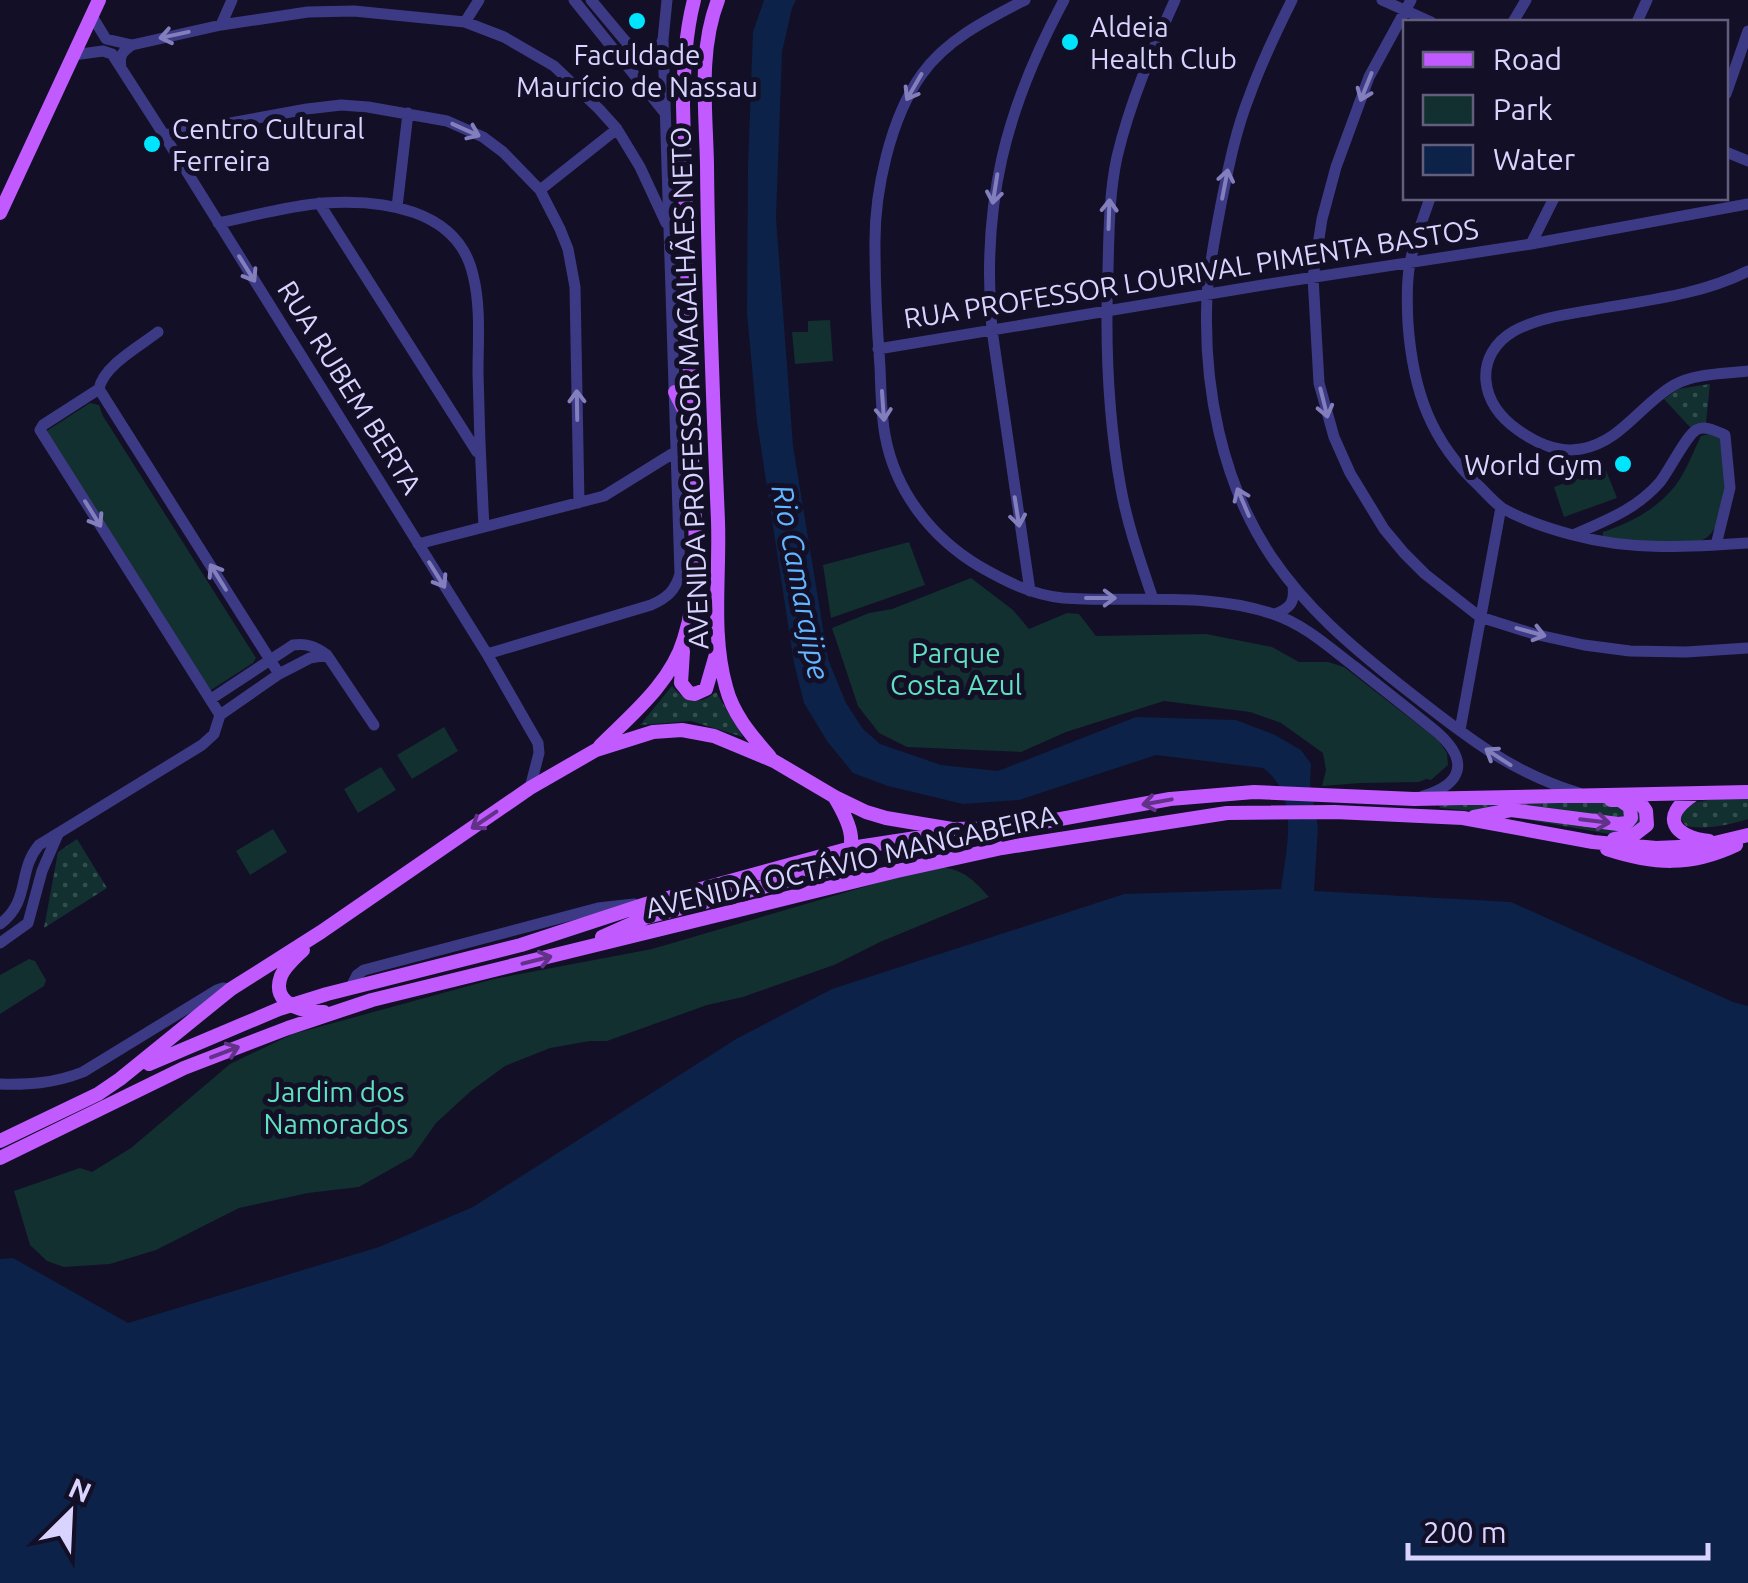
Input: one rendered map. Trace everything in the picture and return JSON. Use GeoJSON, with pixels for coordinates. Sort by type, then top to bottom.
{"type":"FeatureCollection","features":[{"type":"Feature","properties":{"kind":"main road"},"geometry":{"type":"LineString","coordinates":[[0,213],[99,0]]}},
{"type":"Feature","properties":{"kind":"main road","name":"AVENIDA PROFESSOR MAGALHÃES NETO"},"geometry":{"type":"LineString","coordinates":[[596,750],[654,692],[684,642],[695,580],[683,104],[686,41],[694,0]]}},
{"type":"Feature","properties":{"kind":"main road","name":"AVENIDA PROFESSOR MAGALHÃES NETO"},"geometry":{"type":"LineString","coordinates":[[718,0],[707,38],[706,81],[719,640],[725,686],[734,709],[774,761]]}},
{"type":"Feature","properties":{"kind":"main road"},"geometry":{"type":"LineString","coordinates":[[675,392],[692,426]]}},
{"type":"Feature","properties":{"kind":"main road"},"geometry":{"type":"LineString","coordinates":[[684,642],[681,684],[689,693],[696,694],[702,693],[710,682],[719,640]]}},
{"type":"Feature","properties":{"kind":"main road"},"geometry":{"type":"LineString","coordinates":[[0,1141],[98,1094],[135,1070],[232,989],[530,788],[596,750],[653,732],[682,730],[732,742],[774,761]]}},
{"type":"Feature","properties":{"kind":"main road","name":"AVENIDA OCTÁVIO MANGABEIRA"},"geometry":{"type":"LineString","coordinates":[[774,761],[866,812],[968,830]]}},
{"type":"Feature","properties":{"kind":"main road","name":"AVENIDA OCTÁVIO MANGABEIRA"},"geometry":{"type":"LineString","coordinates":[[135,1070],[290,1006],[351,987],[521,945],[646,904],[850,848],[968,830],[1010,828],[1170,800],[1254,792],[1482,798],[1748,792]]}},
{"type":"Feature","properties":{"kind":"main road"},"geometry":{"type":"LineString","coordinates":[[1694,794],[1677,807],[1676,826],[1698,840],[1724,841]]}},
{"type":"Feature","properties":{"kind":"main road"},"geometry":{"type":"LineString","coordinates":[[1588,841],[1634,835],[1644,828],[1648,819],[1635,795]]}},
{"type":"Feature","properties":{"kind":"main road"},"geometry":{"type":"LineString","coordinates":[[577,950],[647,917],[833,869],[841,864],[852,840],[848,821],[835,797]]}},
{"type":"Feature","properties":{"kind":"main road"},"geometry":{"type":"LineString","coordinates":[[1464,818],[1511,810],[1618,824],[1631,818],[1632,811],[1620,800],[1482,798]]}},
{"type":"Feature","properties":{"kind":"main road","name":"AVENIDA OCTÁVIO MANGABEIRA"},"geometry":{"type":"LineString","coordinates":[[0,1158],[184,1068],[372,1000],[1002,848],[1199,816],[1253,812],[1464,818],[1588,841],[1682,848],[1748,836]]}},
{"type":"Feature","properties":{"kind":"main road"},"geometry":{"type":"LineString","coordinates":[[1588,841],[1632,857],[1670,862],[1718,853],[1748,836]]}},
{"type":"Feature","properties":{"kind":"main road"},"geometry":{"type":"LineString","coordinates":[[321,932],[282,975],[279,988],[290,1006],[330,1014]]}},
{"type":"Feature","properties":{"kind":"street"},"geometry":{"type":"LineString","coordinates":[[221,25],[232,0]]}},
{"type":"Feature","properties":{"kind":"street"},"geometry":{"type":"LineString","coordinates":[[465,22],[479,0]]}},
{"type":"Feature","properties":{"kind":"street"},"geometry":{"type":"LineString","coordinates":[[574,0],[666,114]]}},
{"type":"Feature","properties":{"kind":"street"},"geometry":{"type":"LineString","coordinates":[[592,0],[637,54],[655,54],[663,40]]}},
{"type":"Feature","properties":{"kind":"street","name":"AVENIDA PROFESSOR MAGALHÃES NETO"},"geometry":{"type":"LineString","coordinates":[[486,654],[651,604],[668,596],[678,583],[663,40],[667,0]]}},
{"type":"Feature","properties":{"kind":"street"},"geometry":{"type":"LineString","coordinates":[[1025,0],[984,21],[950,45],[922,72],[891,142],[874,228],[885,436],[897,475],[918,514],[937,534],[967,558],[1030,592],[1060,598],[1220,603],[1275,614],[1321,640],[1449,742],[1458,759],[1456,776],[1442,789],[1414,798]]}},
{"type":"Feature","properties":{"kind":"street"},"geometry":{"type":"LineString","coordinates":[[1030,592],[992,330],[990,240],[994,194],[1016,104],[1033,60],[1064,0]]}},
{"type":"Feature","properties":{"kind":"street"},"geometry":{"type":"LineString","coordinates":[[1153,598],[1132,538],[1112,434],[1106,312],[1110,198],[1131,108],[1175,0]]}},
{"type":"Feature","properties":{"kind":"street"},"geometry":{"type":"LineString","coordinates":[[1292,0],[1248,98],[1232,150],[1213,247],[1207,296],[1208,369],[1231,472],[1246,511],[1270,554],[1325,622],[1460,730],[1526,774],[1588,795]]}},
{"type":"Feature","properties":{"kind":"street"},"geometry":{"type":"LineString","coordinates":[[1382,0],[1408,6],[1369,77],[1336,167],[1322,219],[1313,277],[1319,383],[1334,437],[1350,472],[1384,530],[1404,553],[1480,617],[1550,638],[1630,651],[1748,648]]}},
{"type":"Feature","properties":{"kind":"street"},"geometry":{"type":"LineString","coordinates":[[92,16],[106,39],[132,44],[221,25],[357,5],[465,22],[554,66],[600,108],[640,167],[669,228]]}},
{"type":"Feature","properties":{"kind":"street"},"geometry":{"type":"LineString","coordinates":[[1728,88],[1748,31]]}},
{"type":"Feature","properties":{"kind":"street"},"geometry":{"type":"LineString","coordinates":[[121,68],[120,57],[132,44]]}},
{"type":"Feature","properties":{"kind":"street"},"geometry":{"type":"LineString","coordinates":[[73,55],[102,51],[112,54],[121,68]]}},
{"type":"Feature","properties":{"kind":"street","name":"RUA RUBEM BERTA"},"geometry":{"type":"LineString","coordinates":[[121,68],[538,743],[540,753],[530,788]]}},
{"type":"Feature","properties":{"kind":"street"},"geometry":{"type":"LineString","coordinates":[[164,135],[341,105],[408,112],[447,122],[483,137],[503,152],[540,190],[568,250],[574,287],[579,502]]}},
{"type":"Feature","properties":{"kind":"street"},"geometry":{"type":"LineString","coordinates":[[397,208],[408,112]]}},
{"type":"Feature","properties":{"kind":"street"},"geometry":{"type":"LineString","coordinates":[[540,190],[617,128]]}},
{"type":"Feature","properties":{"kind":"street"},"geometry":{"type":"LineString","coordinates":[[1429,200],[1410,264],[1410,344],[1426,413],[1465,474],[1501,507],[1574,536],[1650,548],[1748,544]]}},
{"type":"Feature","properties":{"kind":"street"},"geometry":{"type":"LineString","coordinates":[[1532,244],[1553,200]]}},
{"type":"Feature","properties":{"kind":"street"},"geometry":{"type":"LineString","coordinates":[[218,223],[319,204],[352,202],[427,216],[458,242],[474,275],[477,307],[484,526]]}},
{"type":"Feature","properties":{"kind":"street"},"geometry":{"type":"LineString","coordinates":[[319,204],[480,455]]}},
{"type":"Feature","properties":{"kind":"street","name":"RUA PROFESSOR LOURIVAL PIMENTA BASTOS"},"geometry":{"type":"LineString","coordinates":[[878,349],[1532,244],[1748,204]]}},
{"type":"Feature","properties":{"kind":"street"},"geometry":{"type":"LineString","coordinates":[[1748,271],[1679,294],[1530,324],[1499,342],[1485,370],[1486,389],[1504,419],[1534,441],[1578,450],[1608,439],[1674,385],[1748,371]]}},
{"type":"Feature","properties":{"kind":"street"},"geometry":{"type":"LineString","coordinates":[[158,332],[110,369],[101,380],[100,390],[279,674]]}},
{"type":"Feature","properties":{"kind":"street"},"geometry":{"type":"LineString","coordinates":[[100,390],[42,425],[40,430],[220,715]]}},
{"type":"Feature","properties":{"kind":"street"},"geometry":{"type":"LineString","coordinates":[[1574,536],[1639,502],[1672,468],[1691,434],[1704,428],[1725,436],[1728,458],[1730,488],[1716,545]]}},
{"type":"Feature","properties":{"kind":"street"},"geometry":{"type":"LineString","coordinates":[[418,544],[616,490],[675,452]]}},
{"type":"Feature","properties":{"kind":"street"},"geometry":{"type":"LineString","coordinates":[[1460,730],[1501,507]]}},
{"type":"Feature","properties":{"kind":"street"},"geometry":{"type":"LineString","coordinates":[[1275,614],[1292,604],[1293,586]]}},
{"type":"Feature","properties":{"kind":"street"},"geometry":{"type":"LineString","coordinates":[[211,699],[301,644],[327,655],[374,724]]}},
{"type":"Feature","properties":{"kind":"street"},"geometry":{"type":"LineString","coordinates":[[0,924],[16,909],[32,855],[40,845],[202,745],[214,734],[220,715],[279,674],[310,658],[327,655]]}},
{"type":"Feature","properties":{"kind":"street"},"geometry":{"type":"LineString","coordinates":[[0,943],[31,918],[42,871],[58,834]]}},
{"type":"Feature","properties":{"kind":"street"},"geometry":{"type":"LineString","coordinates":[[16,909],[31,918]]}},
{"type":"Feature","properties":{"kind":"street"},"geometry":{"type":"LineString","coordinates":[[0,1084],[46,1083],[82,1072],[216,990],[232,989]]}},
{"type":"Feature","properties":{"kind":"green space"},"geometry":{"type":"Polygon","coordinates":[[[830,320],[833,361],[795,364],[792,332],[808,332],[808,321],[830,320]]]}},
{"type":"Feature","properties":{"kind":"green space"},"geometry":{"type":"Polygon","coordinates":[[[1710,384],[1706,423],[1690,427],[1664,399],[1678,389],[1710,384]]]}},
{"type":"Feature","properties":{"kind":"green space"},"geometry":{"type":"Polygon","coordinates":[[[90,403],[99,405],[256,658],[211,690],[45,432],[90,403]]]}},
{"type":"Feature","properties":{"kind":"green space"},"geometry":{"type":"Polygon","coordinates":[[[1709,434],[1720,439],[1725,481],[1720,515],[1711,534],[1697,542],[1671,544],[1603,537],[1603,532],[1660,502],[1683,475],[1701,436],[1709,434]]]}},
{"type":"Feature","properties":{"kind":"green space"},"geometry":{"type":"Polygon","coordinates":[[[1605,468],[1617,498],[1564,517],[1554,487],[1605,468]]]}},
{"type":"Feature","properties":{"kind":"green space"},"geometry":{"type":"Polygon","coordinates":[[[909,542],[925,585],[831,618],[823,565],[909,542]]]}},
{"type":"Feature","properties":{"kind":"green space","name":"Parque Costa Azul"},"geometry":{"type":"Polygon","coordinates":[[[971,578],[1013,610],[1029,629],[1067,613],[1079,614],[1096,636],[1206,634],[1272,647],[1299,662],[1328,662],[1344,667],[1438,740],[1447,753],[1448,765],[1431,780],[1419,782],[1322,786],[1326,770],[1323,753],[1281,723],[1250,712],[1164,701],[1066,732],[1021,752],[907,747],[879,733],[858,706],[832,628],[971,578]]]}},
{"type":"Feature","properties":{"kind":"green space"},"geometry":{"type":"Polygon","coordinates":[[[672,686],[693,701],[716,692],[743,737],[691,721],[640,725],[672,686]]]}},
{"type":"Feature","properties":{"kind":"green space"},"geometry":{"type":"Polygon","coordinates":[[[444,727],[458,751],[412,779],[397,755],[444,727]]]}},
{"type":"Feature","properties":{"kind":"green space"},"geometry":{"type":"Polygon","coordinates":[[[381,767],[396,790],[358,813],[344,789],[381,767]]]}},
{"type":"Feature","properties":{"kind":"green space"},"geometry":{"type":"Polygon","coordinates":[[[1748,799],[1748,819],[1694,827],[1686,826],[1680,818],[1684,810],[1699,802],[1748,799]]]}},
{"type":"Feature","properties":{"kind":"green space"},"geometry":{"type":"Polygon","coordinates":[[[1626,802],[1638,809],[1643,820],[1639,830],[1615,835],[1439,805],[1626,802]]]}},
{"type":"Feature","properties":{"kind":"green space"},"geometry":{"type":"Polygon","coordinates":[[[273,829],[287,852],[250,875],[236,851],[273,829]]]}},
{"type":"Feature","properties":{"kind":"green space"},"geometry":{"type":"Polygon","coordinates":[[[77,839],[107,888],[44,928],[58,852],[77,839]]]}},
{"type":"Feature","properties":{"kind":"green space","name":"Jardim dos Namorados"},"geometry":{"type":"Polygon","coordinates":[[[940,867],[968,876],[989,897],[834,965],[743,997],[707,1005],[607,1041],[550,1048],[505,1066],[436,1123],[412,1157],[359,1187],[239,1208],[156,1250],[110,1264],[64,1267],[47,1261],[30,1245],[14,1191],[80,1168],[92,1172],[131,1148],[230,1064],[293,1034],[494,979],[652,949],[940,867]]]}},
{"type":"Feature","properties":{"kind":"green space"},"geometry":{"type":"Polygon","coordinates":[[[29,959],[35,961],[46,980],[44,986],[0,1014],[0,975],[29,959]]]}},
{"type":"Feature","properties":{"kind":"water","name":"Rio Camarajipe"},"geometry":{"type":"Polygon","coordinates":[[[764,0],[796,0],[782,52],[776,218],[793,446],[828,659],[846,703],[863,729],[880,744],[941,765],[998,771],[1136,717],[1236,720],[1301,750],[1311,764],[1310,785],[1318,827],[1314,891],[1511,902],[1748,1006],[1748,1583],[0,1583],[0,1259],[13,1258],[128,1323],[379,1247],[473,1207],[736,1039],[832,989],[1124,894],[1281,889],[1288,841],[1287,808],[1275,779],[1263,768],[1156,755],[1019,800],[963,804],[888,786],[853,773],[804,703],[794,663],[757,422],[747,313],[753,32],[764,0]]]}},
{"type":"Feature","properties":{"kind":"place","name":"Faculdade Maurício de Nassau"},"geometry":{"type":"Point","coordinates":[637,21]}},
{"type":"Feature","properties":{"kind":"place","name":"Aldeia Health Club"},"geometry":{"type":"Point","coordinates":[1070,42]}},
{"type":"Feature","properties":{"kind":"place","name":"Centro Cultural Ferreira"},"geometry":{"type":"Point","coordinates":[152,144]}},
{"type":"Feature","properties":{"kind":"place","name":"World Gym"},"geometry":{"type":"Point","coordinates":[1623,464]}}]}
